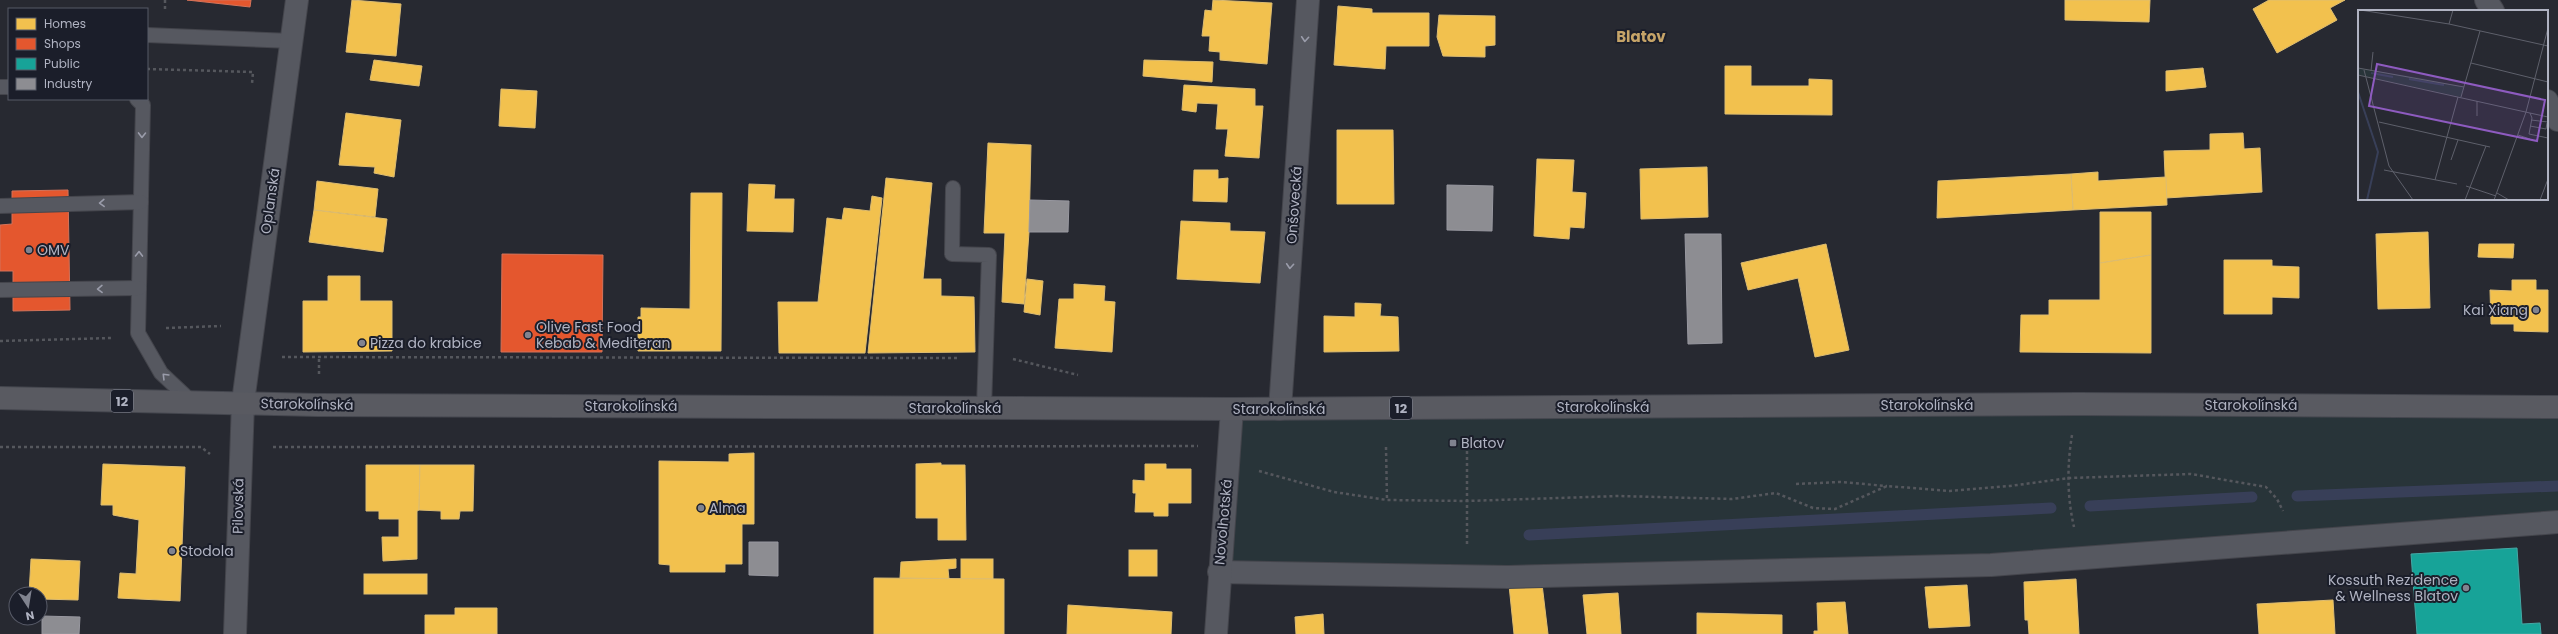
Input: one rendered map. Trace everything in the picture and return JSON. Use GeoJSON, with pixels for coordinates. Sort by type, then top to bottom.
{"type":"FeatureCollection","features":[{"type":"Feature","properties":{"kind":"main road","name":"Starokolínská"},"geometry":{"type":"LineString","coordinates":[[0,398],[193,403],[243,402],[1232,409],[2079,404],[2558,407]]}},
{"type":"Feature","properties":{"kind":"street","name":"Oplanská"},"geometry":{"type":"LineString","coordinates":[[243,402],[297,0]]}},
{"type":"Feature","properties":{"kind":"street","name":"Onšovecká"},"geometry":{"type":"LineString","coordinates":[[1280,409],[1308,0]]}},
{"type":"Feature","properties":{"kind":"street"},"geometry":{"type":"LineString","coordinates":[[2486,0],[2492,10]]}},
{"type":"Feature","properties":{"kind":"street"},"geometry":{"type":"LineString","coordinates":[[2548,103],[2558,120]]}},
{"type":"Feature","properties":{"kind":"street","name":"Pilovská"},"geometry":{"type":"LineString","coordinates":[[235,634],[243,402]]}},
{"type":"Feature","properties":{"kind":"street","name":"Novolhotská"},"geometry":{"type":"LineString","coordinates":[[1216,634],[1219,572],[1232,409]]}},
{"type":"Feature","properties":{"kind":"street"},"geometry":{"type":"LineString","coordinates":[[1219,572],[1467,576],[1991,565],[2558,522]]}},
{"type":"Feature","properties":{"kind":"lane"},"geometry":{"type":"LineString","coordinates":[[148,35],[292,41]]}},
{"type":"Feature","properties":{"kind":"lane"},"geometry":{"type":"LineString","coordinates":[[138,100],[143,104],[138,333],[161,373],[193,403]]}},
{"type":"Feature","properties":{"kind":"lane"},"geometry":{"type":"LineString","coordinates":[[953,188],[952,254],[989,255],[984,408]]}},
{"type":"Feature","properties":{"kind":"lane"},"geometry":{"type":"LineString","coordinates":[[0,206],[141,202]]}},
{"type":"Feature","properties":{"kind":"lane"},"geometry":{"type":"LineString","coordinates":[[0,290],[139,288]]}},
{"type":"Feature","properties":{"kind":"path"},"geometry":{"type":"LineString","coordinates":[[148,69],[253,72],[252,88]]}},
{"type":"Feature","properties":{"kind":"path"},"geometry":{"type":"LineString","coordinates":[[283,352],[282,358],[319,359],[986,358],[1015,359],[1086,378]]}},
{"type":"Feature","properties":{"kind":"path"},"geometry":{"type":"LineString","coordinates":[[2073,430],[2068,478],[2070,511],[2082,559]]}},
{"type":"Feature","properties":{"kind":"path"},"geometry":{"type":"LineString","coordinates":[[1467,445],[1467,576]]}},
{"type":"Feature","properties":{"kind":"path"},"geometry":{"type":"LineString","coordinates":[[0,447],[201,447],[219,460],[259,458],[266,447],[1204,446],[1211,454],[1229,454]]}},
{"type":"Feature","properties":{"kind":"path"},"geometry":{"type":"LineString","coordinates":[[1386,447],[1387,500]]}},
{"type":"Feature","properties":{"kind":"path"},"geometry":{"type":"LineString","coordinates":[[1251,468],[1334,492],[1387,500],[1467,501],[1619,496],[1732,499],[1776,493],[1813,508],[1835,510],[1887,486]]}},
{"type":"Feature","properties":{"kind":"path"},"geometry":{"type":"LineString","coordinates":[[1796,484],[1840,482],[1950,491],[2010,486],[2068,478],[2191,474],[2266,487],[2277,499],[2300,542]]}},
{"type":"Feature","properties":{"kind":"shaded area"},"geometry":{"type":"Polygon","coordinates":[[[2558,408],[2558,524],[1883,568],[1219,572],[1232,409],[2558,408]]]}},
{"type":"Feature","properties":{"kind":"building: Homes"},"geometry":{"type":"Polygon","coordinates":[[[352,0],[401,4],[396,56],[346,52],[352,0]]]}},
{"type":"Feature","properties":{"kind":"building: Homes"},"geometry":{"type":"Polygon","coordinates":[[[1213,0],[1272,3],[1267,64],[1220,60],[1220,52],[1209,51],[1210,36],[1202,36],[1205,10],[1212,11],[1213,0]]]}},
{"type":"Feature","properties":{"kind":"building: Homes"},"geometry":{"type":"Polygon","coordinates":[[[2065,0],[2150,0],[2149,22],[2065,20],[2065,0]]]}},
{"type":"Feature","properties":{"kind":"building: Homes"},"geometry":{"type":"Polygon","coordinates":[[[2269,0],[2345,0],[2330,8],[2337,20],[2277,53],[2253,9],[2269,0]]]}},
{"type":"Feature","properties":{"kind":"building: Homes"},"geometry":{"type":"Polygon","coordinates":[[[1338,6],[1372,9],[1372,13],[1429,13],[1429,46],[1386,46],[1385,69],[1334,65],[1338,6]]]}},
{"type":"Feature","properties":{"kind":"building: Homes"},"geometry":{"type":"Polygon","coordinates":[[[1439,15],[1495,16],[1495,45],[1485,46],[1485,57],[1443,56],[1437,37],[1439,15]]]}},
{"type":"Feature","properties":{"kind":"building: Homes"},"geometry":{"type":"Polygon","coordinates":[[[374,60],[422,66],[419,86],[370,80],[374,60]]]}},
{"type":"Feature","properties":{"kind":"building: Homes"},"geometry":{"type":"Polygon","coordinates":[[[1144,60],[1213,62],[1212,82],[1143,76],[1144,60]]]}},
{"type":"Feature","properties":{"kind":"building: Homes"},"geometry":{"type":"Polygon","coordinates":[[[1725,66],[1751,66],[1751,86],[1809,86],[1809,79],[1832,80],[1832,115],[1725,114],[1725,66]]]}},
{"type":"Feature","properties":{"kind":"building: Homes"},"geometry":{"type":"Polygon","coordinates":[[[2203,68],[2206,87],[2166,91],[2166,71],[2203,68]]]}},
{"type":"Feature","properties":{"kind":"building: Homes"},"geometry":{"type":"Polygon","coordinates":[[[1184,85],[1255,89],[1255,106],[1263,106],[1259,158],[1225,156],[1228,129],[1216,129],[1218,104],[1197,103],[1196,112],[1182,110],[1184,85]]]}},
{"type":"Feature","properties":{"kind":"building: Homes"},"geometry":{"type":"Polygon","coordinates":[[[501,89],[537,91],[535,128],[499,126],[501,89]]]}},
{"type":"Feature","properties":{"kind":"building: Homes"},"geometry":{"type":"Polygon","coordinates":[[[346,113],[401,120],[394,177],[374,173],[375,167],[339,165],[346,113]]]}},
{"type":"Feature","properties":{"kind":"building: Homes"},"geometry":{"type":"Polygon","coordinates":[[[1337,130],[1393,130],[1394,204],[1337,204],[1337,130]]]}},
{"type":"Feature","properties":{"kind":"building: Homes"},"geometry":{"type":"Polygon","coordinates":[[[2243,133],[2244,149],[2260,148],[2262,192],[2166,198],[2164,151],[2210,150],[2210,134],[2243,133]]]}},
{"type":"Feature","properties":{"kind":"building: Homes"},"geometry":{"type":"Polygon","coordinates":[[[988,143],[1031,145],[1029,232],[1024,304],[1002,302],[1005,233],[984,233],[988,143]]]}},
{"type":"Feature","properties":{"kind":"building: Homes"},"geometry":{"type":"Polygon","coordinates":[[[1537,159],[1574,160],[1572,192],[1586,193],[1584,228],[1570,227],[1569,239],[1534,236],[1537,159]]]}},
{"type":"Feature","properties":{"kind":"building: Homes"},"geometry":{"type":"Polygon","coordinates":[[[1707,167],[1708,217],[1641,219],[1640,169],[1707,167]]]}},
{"type":"Feature","properties":{"kind":"building: Homes"},"geometry":{"type":"Polygon","coordinates":[[[1194,170],[1218,170],[1218,179],[1228,178],[1227,202],[1193,201],[1194,170]]]}},
{"type":"Feature","properties":{"kind":"building: Homes"},"geometry":{"type":"Polygon","coordinates":[[[2098,172],[2098,181],[2166,177],[2167,205],[2073,210],[2071,174],[2098,172]]]}},
{"type":"Feature","properties":{"kind":"building: Homes"},"geometry":{"type":"Polygon","coordinates":[[[2071,174],[2073,210],[1937,218],[1938,181],[2071,174]]]}},
{"type":"Feature","properties":{"kind":"building: Homes"},"geometry":{"type":"Polygon","coordinates":[[[886,178],[932,183],[923,279],[941,279],[941,296],[974,297],[975,352],[868,353],[886,178]]]}},
{"type":"Feature","properties":{"kind":"building: Homes"},"geometry":{"type":"Polygon","coordinates":[[[317,181],[378,189],[375,217],[314,210],[317,181]]]}},
{"type":"Feature","properties":{"kind":"building: Homes"},"geometry":{"type":"Polygon","coordinates":[[[749,184],[775,185],[774,199],[794,199],[793,232],[747,231],[749,184]]]}},
{"type":"Feature","properties":{"kind":"building: Homes"},"geometry":{"type":"Polygon","coordinates":[[[691,193],[722,193],[721,351],[638,351],[638,317],[641,317],[641,308],[690,309],[691,193]]]}},
{"type":"Feature","properties":{"kind":"building: Homes"},"geometry":{"type":"Polygon","coordinates":[[[872,196],[882,198],[865,353],[779,353],[778,302],[818,302],[827,218],[842,220],[844,208],[870,211],[872,196]]]}},
{"type":"Feature","properties":{"kind":"building: Homes"},"geometry":{"type":"Polygon","coordinates":[[[314,210],[387,219],[383,252],[309,242],[314,210]]]}},
{"type":"Feature","properties":{"kind":"building: Homes"},"geometry":{"type":"Polygon","coordinates":[[[2100,212],[2151,212],[2151,255],[2100,263],[2100,212]]]}},
{"type":"Feature","properties":{"kind":"building: Homes"},"geometry":{"type":"Polygon","coordinates":[[[1181,221],[1230,223],[1230,231],[1265,232],[1260,283],[1177,279],[1181,221]]]}},
{"type":"Feature","properties":{"kind":"building: Homes"},"geometry":{"type":"Polygon","coordinates":[[[2428,232],[2430,308],[2378,309],[2376,234],[2428,232]]]}},
{"type":"Feature","properties":{"kind":"building: Homes"},"geometry":{"type":"Polygon","coordinates":[[[1826,244],[1849,350],[1815,357],[1798,278],[1748,290],[1741,263],[1826,244]]]}},
{"type":"Feature","properties":{"kind":"building: Homes"},"geometry":{"type":"Polygon","coordinates":[[[2479,244],[2514,244],[2513,258],[2478,257],[2479,244]]]}},
{"type":"Feature","properties":{"kind":"building: Homes"},"geometry":{"type":"Polygon","coordinates":[[[2151,255],[2151,353],[2020,352],[2021,315],[2049,315],[2049,300],[2100,300],[2100,263],[2151,255]]]}},
{"type":"Feature","properties":{"kind":"building: Homes"},"geometry":{"type":"Polygon","coordinates":[[[2224,260],[2272,260],[2272,266],[2299,267],[2299,298],[2272,297],[2272,314],[2224,314],[2224,260]]]}},
{"type":"Feature","properties":{"kind":"building: Homes"},"geometry":{"type":"Polygon","coordinates":[[[328,276],[360,276],[360,301],[392,301],[392,351],[303,352],[303,301],[328,301],[328,276]]]}},
{"type":"Feature","properties":{"kind":"building: Homes"},"geometry":{"type":"Polygon","coordinates":[[[1027,279],[1043,281],[1040,315],[1024,312],[1027,279]]]}},
{"type":"Feature","properties":{"kind":"building: Homes"},"geometry":{"type":"Polygon","coordinates":[[[2512,280],[2536,280],[2536,290],[2548,290],[2548,332],[2514,331],[2514,324],[2491,324],[2490,290],[2512,291],[2512,280]]]}},
{"type":"Feature","properties":{"kind":"building: Homes"},"geometry":{"type":"Polygon","coordinates":[[[1074,284],[1105,286],[1104,301],[1115,302],[1112,352],[1055,348],[1059,299],[1074,299],[1074,284]]]}},
{"type":"Feature","properties":{"kind":"building: Homes"},"geometry":{"type":"Polygon","coordinates":[[[1355,303],[1381,304],[1380,316],[1398,317],[1399,351],[1324,352],[1324,316],[1355,317],[1355,303]]]}},
{"type":"Feature","properties":{"kind":"building: Homes"},"geometry":{"type":"Polygon","coordinates":[[[754,453],[754,524],[742,524],[742,564],[725,564],[725,572],[670,572],[670,565],[659,564],[659,461],[729,462],[729,454],[754,453]]]}},
{"type":"Feature","properties":{"kind":"building: Homes"},"geometry":{"type":"Polygon","coordinates":[[[941,463],[941,465],[965,465],[966,540],[938,540],[938,518],[916,518],[916,464],[941,463]]]}},
{"type":"Feature","properties":{"kind":"building: Homes"},"geometry":{"type":"Polygon","coordinates":[[[103,464],[185,467],[180,601],[118,598],[120,573],[136,574],[139,520],[113,515],[113,505],[101,505],[103,464]]]}},
{"type":"Feature","properties":{"kind":"building: Homes"},"geometry":{"type":"Polygon","coordinates":[[[1145,464],[1166,464],[1166,469],[1191,469],[1191,503],[1168,503],[1168,516],[1154,516],[1154,512],[1135,512],[1136,493],[1133,493],[1133,480],[1145,481],[1145,464]]]}},
{"type":"Feature","properties":{"kind":"building: Homes"},"geometry":{"type":"Polygon","coordinates":[[[366,465],[420,465],[419,510],[417,511],[417,559],[383,561],[382,537],[399,537],[399,519],[379,519],[379,511],[366,511],[366,465]]]}},
{"type":"Feature","properties":{"kind":"building: Homes"},"geometry":{"type":"Polygon","coordinates":[[[420,465],[474,465],[473,511],[460,511],[459,519],[441,519],[441,511],[419,510],[420,465]]]}},
{"type":"Feature","properties":{"kind":"building: Homes"},"geometry":{"type":"Polygon","coordinates":[[[1129,550],[1157,550],[1157,576],[1129,576],[1129,550]]]}},
{"type":"Feature","properties":{"kind":"building: Homes"},"geometry":{"type":"Polygon","coordinates":[[[31,559],[80,561],[78,600],[48,599],[48,586],[29,586],[31,559]]]}},
{"type":"Feature","properties":{"kind":"building: Homes"},"geometry":{"type":"Polygon","coordinates":[[[956,559],[956,568],[948,569],[949,579],[900,578],[901,562],[956,559]]]}},
{"type":"Feature","properties":{"kind":"building: Homes"},"geometry":{"type":"Polygon","coordinates":[[[961,559],[993,559],[993,579],[961,579],[961,559]]]}},
{"type":"Feature","properties":{"kind":"building: Homes"},"geometry":{"type":"Polygon","coordinates":[[[364,574],[427,574],[427,594],[364,594],[364,574]]]}},
{"type":"Feature","properties":{"kind":"building: Homes"},"geometry":{"type":"Polygon","coordinates":[[[874,578],[1004,579],[1004,634],[874,634],[874,578]]]}},
{"type":"Feature","properties":{"kind":"building: Homes"},"geometry":{"type":"Polygon","coordinates":[[[2076,579],[2079,634],[2029,634],[2028,620],[2025,620],[2024,582],[2076,579]]]}},
{"type":"Feature","properties":{"kind":"building: Homes"},"geometry":{"type":"Polygon","coordinates":[[[1542,584],[1548,634],[1514,634],[1509,585],[1542,584]]]}},
{"type":"Feature","properties":{"kind":"building: Homes"},"geometry":{"type":"Polygon","coordinates":[[[1967,585],[1970,626],[1929,628],[1925,587],[1967,585]]]}},
{"type":"Feature","properties":{"kind":"building: Homes"},"geometry":{"type":"Polygon","coordinates":[[[1618,593],[1621,634],[1587,634],[1583,595],[1618,593]]]}},
{"type":"Feature","properties":{"kind":"building: Homes"},"geometry":{"type":"Polygon","coordinates":[[[2333,600],[2335,634],[2259,634],[2257,604],[2333,600]]]}},
{"type":"Feature","properties":{"kind":"building: Homes"},"geometry":{"type":"Polygon","coordinates":[[[1845,602],[1848,634],[1814,634],[1814,631],[1818,631],[1817,603],[1845,602]]]}},
{"type":"Feature","properties":{"kind":"building: Homes"},"geometry":{"type":"Polygon","coordinates":[[[1068,605],[1172,612],[1171,634],[1067,634],[1068,605]]]}},
{"type":"Feature","properties":{"kind":"building: Homes"},"geometry":{"type":"Polygon","coordinates":[[[455,608],[497,608],[497,634],[425,634],[425,615],[455,615],[455,608]]]}},
{"type":"Feature","properties":{"kind":"building: Homes"},"geometry":{"type":"Polygon","coordinates":[[[1697,613],[1782,615],[1782,634],[1697,634],[1697,613]]]}},
{"type":"Feature","properties":{"kind":"building: Homes"},"geometry":{"type":"Polygon","coordinates":[[[1323,614],[1324,634],[1296,634],[1295,617],[1323,614]]]}},
{"type":"Feature","properties":{"kind":"building: Shops"},"geometry":{"type":"Polygon","coordinates":[[[187,0],[251,0],[250,7],[187,0]]]}},
{"type":"Feature","properties":{"kind":"building: Shops"},"geometry":{"type":"Polygon","coordinates":[[[68,190],[70,310],[13,311],[13,271],[0,271],[0,225],[12,224],[12,191],[68,190]]]}},
{"type":"Feature","properties":{"kind":"building: Shops"},"geometry":{"type":"Polygon","coordinates":[[[502,254],[603,255],[602,352],[501,352],[502,254]]]}},
{"type":"Feature","properties":{"kind":"building: Public","name":"Kossuth Rezidence & Wellness Blatov"},"geometry":{"type":"Polygon","coordinates":[[[2517,548],[2522,624],[2540,623],[2541,634],[2417,634],[2411,554],[2517,548]]]}},
{"type":"Feature","properties":{"kind":"building: Industry"},"geometry":{"type":"Polygon","coordinates":[[[1447,185],[1493,186],[1492,231],[1447,230],[1447,185]]]}},
{"type":"Feature","properties":{"kind":"building: Industry"},"geometry":{"type":"Polygon","coordinates":[[[1030,200],[1069,201],[1068,232],[1029,232],[1030,200]]]}},
{"type":"Feature","properties":{"kind":"building: Industry"},"geometry":{"type":"Polygon","coordinates":[[[1685,234],[1721,234],[1722,343],[1688,344],[1685,234]]]}},
{"type":"Feature","properties":{"kind":"building: Industry"},"geometry":{"type":"Polygon","coordinates":[[[749,542],[778,542],[778,576],[749,575],[749,542]]]}},
{"type":"Feature","properties":{"kind":"building: Industry"},"geometry":{"type":"Polygon","coordinates":[[[48,616],[80,617],[79,634],[42,634],[42,626],[48,626],[48,616]]]}},
{"type":"Feature","properties":{"kind":"waterway"},"geometry":{"type":"LineString","coordinates":[[2297,496],[2558,486]]}},
{"type":"Feature","properties":{"kind":"waterway"},"geometry":{"type":"LineString","coordinates":[[2090,506],[2252,497]]}},
{"type":"Feature","properties":{"kind":"waterway"},"geometry":{"type":"LineString","coordinates":[[1529,535],[2051,508]]}},
{"type":"Feature","properties":{"kind":"place","name":"OMV"},"geometry":{"type":"Point","coordinates":[29,250]}},
{"type":"Feature","properties":{"kind":"place","name":"Kai Xiang"},"geometry":{"type":"Point","coordinates":[2536,310]}},
{"type":"Feature","properties":{"kind":"place","name":"Olive Fast Food Kebab & Mediteran"},"geometry":{"type":"Point","coordinates":[528,335]}},
{"type":"Feature","properties":{"kind":"place","name":"Pizza do krabice"},"geometry":{"type":"Point","coordinates":[362,343]}},
{"type":"Feature","properties":{"kind":"place","name":"Blatov"},"geometry":{"type":"Point","coordinates":[1453,443]}},
{"type":"Feature","properties":{"kind":"place","name":"Alma"},"geometry":{"type":"Point","coordinates":[701,508]}},
{"type":"Feature","properties":{"kind":"place","name":"Stodola"},"geometry":{"type":"Point","coordinates":[172,551]}},
{"type":"Feature","properties":{"kind":"place","name":"Kossuth Rezidence & Wellness Blatov"},"geometry":{"type":"Point","coordinates":[2466,588]}},
{"type":"Feature","properties":{"kind":"district","name":"Blatov"},"geometry":{"type":"Point","coordinates":[1641,36]}}]}
